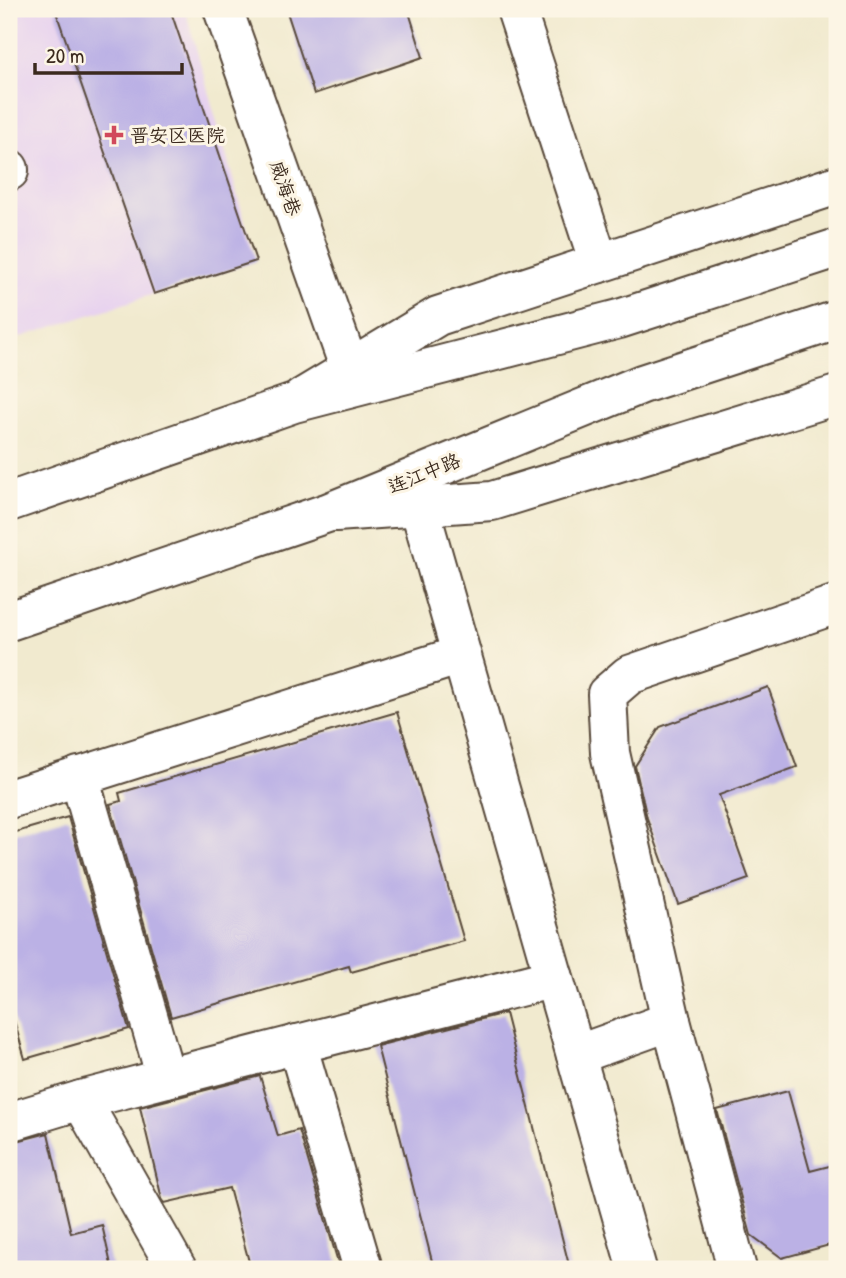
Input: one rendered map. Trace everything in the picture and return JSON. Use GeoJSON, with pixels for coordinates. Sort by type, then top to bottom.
{"type":"FeatureCollection","features":[{"type":"Feature","properties":{"kind":"main road","name":"威海巷"},"geometry":{"type":"LineString","coordinates":[[223,9],[349,367]]}},
{"type":"Feature","properties":{"kind":"main road"},"geometry":{"type":"LineString","coordinates":[[516,9],[599,263]]}},
{"type":"Feature","properties":{"kind":"main road"},"geometry":{"type":"LineString","coordinates":[[295,403],[349,367],[438,316],[837,185]]}},
{"type":"Feature","properties":{"kind":"main road"},"geometry":{"type":"LineString","coordinates":[[9,502],[295,403],[619,319],[837,248]]}},
{"type":"Feature","properties":{"kind":"main road","name":"连江中路"},"geometry":{"type":"LineString","coordinates":[[9,621],[327,513],[642,384],[837,320]]}},
{"type":"Feature","properties":{"kind":"main road"},"geometry":{"type":"LineString","coordinates":[[327,513],[492,501],[837,395]]}},
{"type":"Feature","properties":{"kind":"main road"},"geometry":{"type":"LineString","coordinates":[[419,506],[637,1269]]}},
{"type":"Feature","properties":{"kind":"main road"},"geometry":{"type":"LineString","coordinates":[[737,1269],[671,1021],[610,752],[607,694],[628,675],[837,604]]}},
{"type":"Feature","properties":{"kind":"main road"},"geometry":{"type":"LineString","coordinates":[[9,799],[461,655]]}},
{"type":"Feature","properties":{"kind":"main road"},"geometry":{"type":"LineString","coordinates":[[79,776],[166,1078]]}},
{"type":"Feature","properties":{"kind":"main road"},"geometry":{"type":"LineString","coordinates":[[9,1122],[81,1100],[554,978]]}},
{"type":"Feature","properties":{"kind":"main road"},"geometry":{"type":"LineString","coordinates":[[576,1055],[671,1021]]}},
{"type":"Feature","properties":{"kind":"main road"},"geometry":{"type":"LineString","coordinates":[[297,1044],[363,1269]]}},
{"type":"Feature","properties":{"kind":"main road"},"geometry":{"type":"LineString","coordinates":[[81,1100],[177,1269]]}},
{"type":"Feature","properties":{"kind":"shaded area","name":"晋安区医院"},"geometry":{"type":"Polygon","coordinates":[[[9,9],[185,9],[256,261],[9,341],[9,9]]]}},
{"type":"Feature","properties":{"kind":"building"},"geometry":{"type":"Polygon","coordinates":[[[55,9],[170,9],[256,261],[154,294],[55,9]]]}},
{"type":"Feature","properties":{"kind":"building"},"geometry":{"type":"Polygon","coordinates":[[[286,9],[408,9],[423,57],[314,94],[286,9]]]}},
{"type":"Feature","properties":{"kind":"building"},"geometry":{"type":"Polygon","coordinates":[[[768,687],[797,767],[719,795],[749,879],[678,904],[647,818],[635,766],[660,727],[768,687]]]}},
{"type":"Feature","properties":{"kind":"building"},"geometry":{"type":"Polygon","coordinates":[[[397,712],[464,941],[351,972],[349,966],[171,1017],[110,804],[121,801],[119,793],[397,712]]]}},
{"type":"Feature","properties":{"kind":"building"},"geometry":{"type":"Polygon","coordinates":[[[68,817],[129,1029],[25,1059],[9,1002],[9,834],[68,817]]]}},
{"type":"Feature","properties":{"kind":"building"},"geometry":{"type":"Polygon","coordinates":[[[505,1013],[570,1269],[434,1269],[377,1046],[505,1013]]]}},
{"type":"Feature","properties":{"kind":"building"},"geometry":{"type":"Polygon","coordinates":[[[260,1076],[278,1136],[299,1130],[340,1269],[251,1269],[229,1188],[165,1203],[162,1199],[140,1107],[260,1076]]]}},
{"type":"Feature","properties":{"kind":"building"},"geometry":{"type":"Polygon","coordinates":[[[788,1091],[810,1171],[837,1164],[837,1243],[782,1258],[751,1235],[717,1110],[788,1091]]]}},
{"type":"Feature","properties":{"kind":"building"},"geometry":{"type":"Polygon","coordinates":[[[48,1133],[71,1233],[102,1225],[112,1269],[9,1269],[9,1143],[48,1133]]]}},
{"type":"Feature","properties":{"kind":"place","name":"晋安区医院"},"geometry":{"type":"Point","coordinates":[114,135]}}]}
